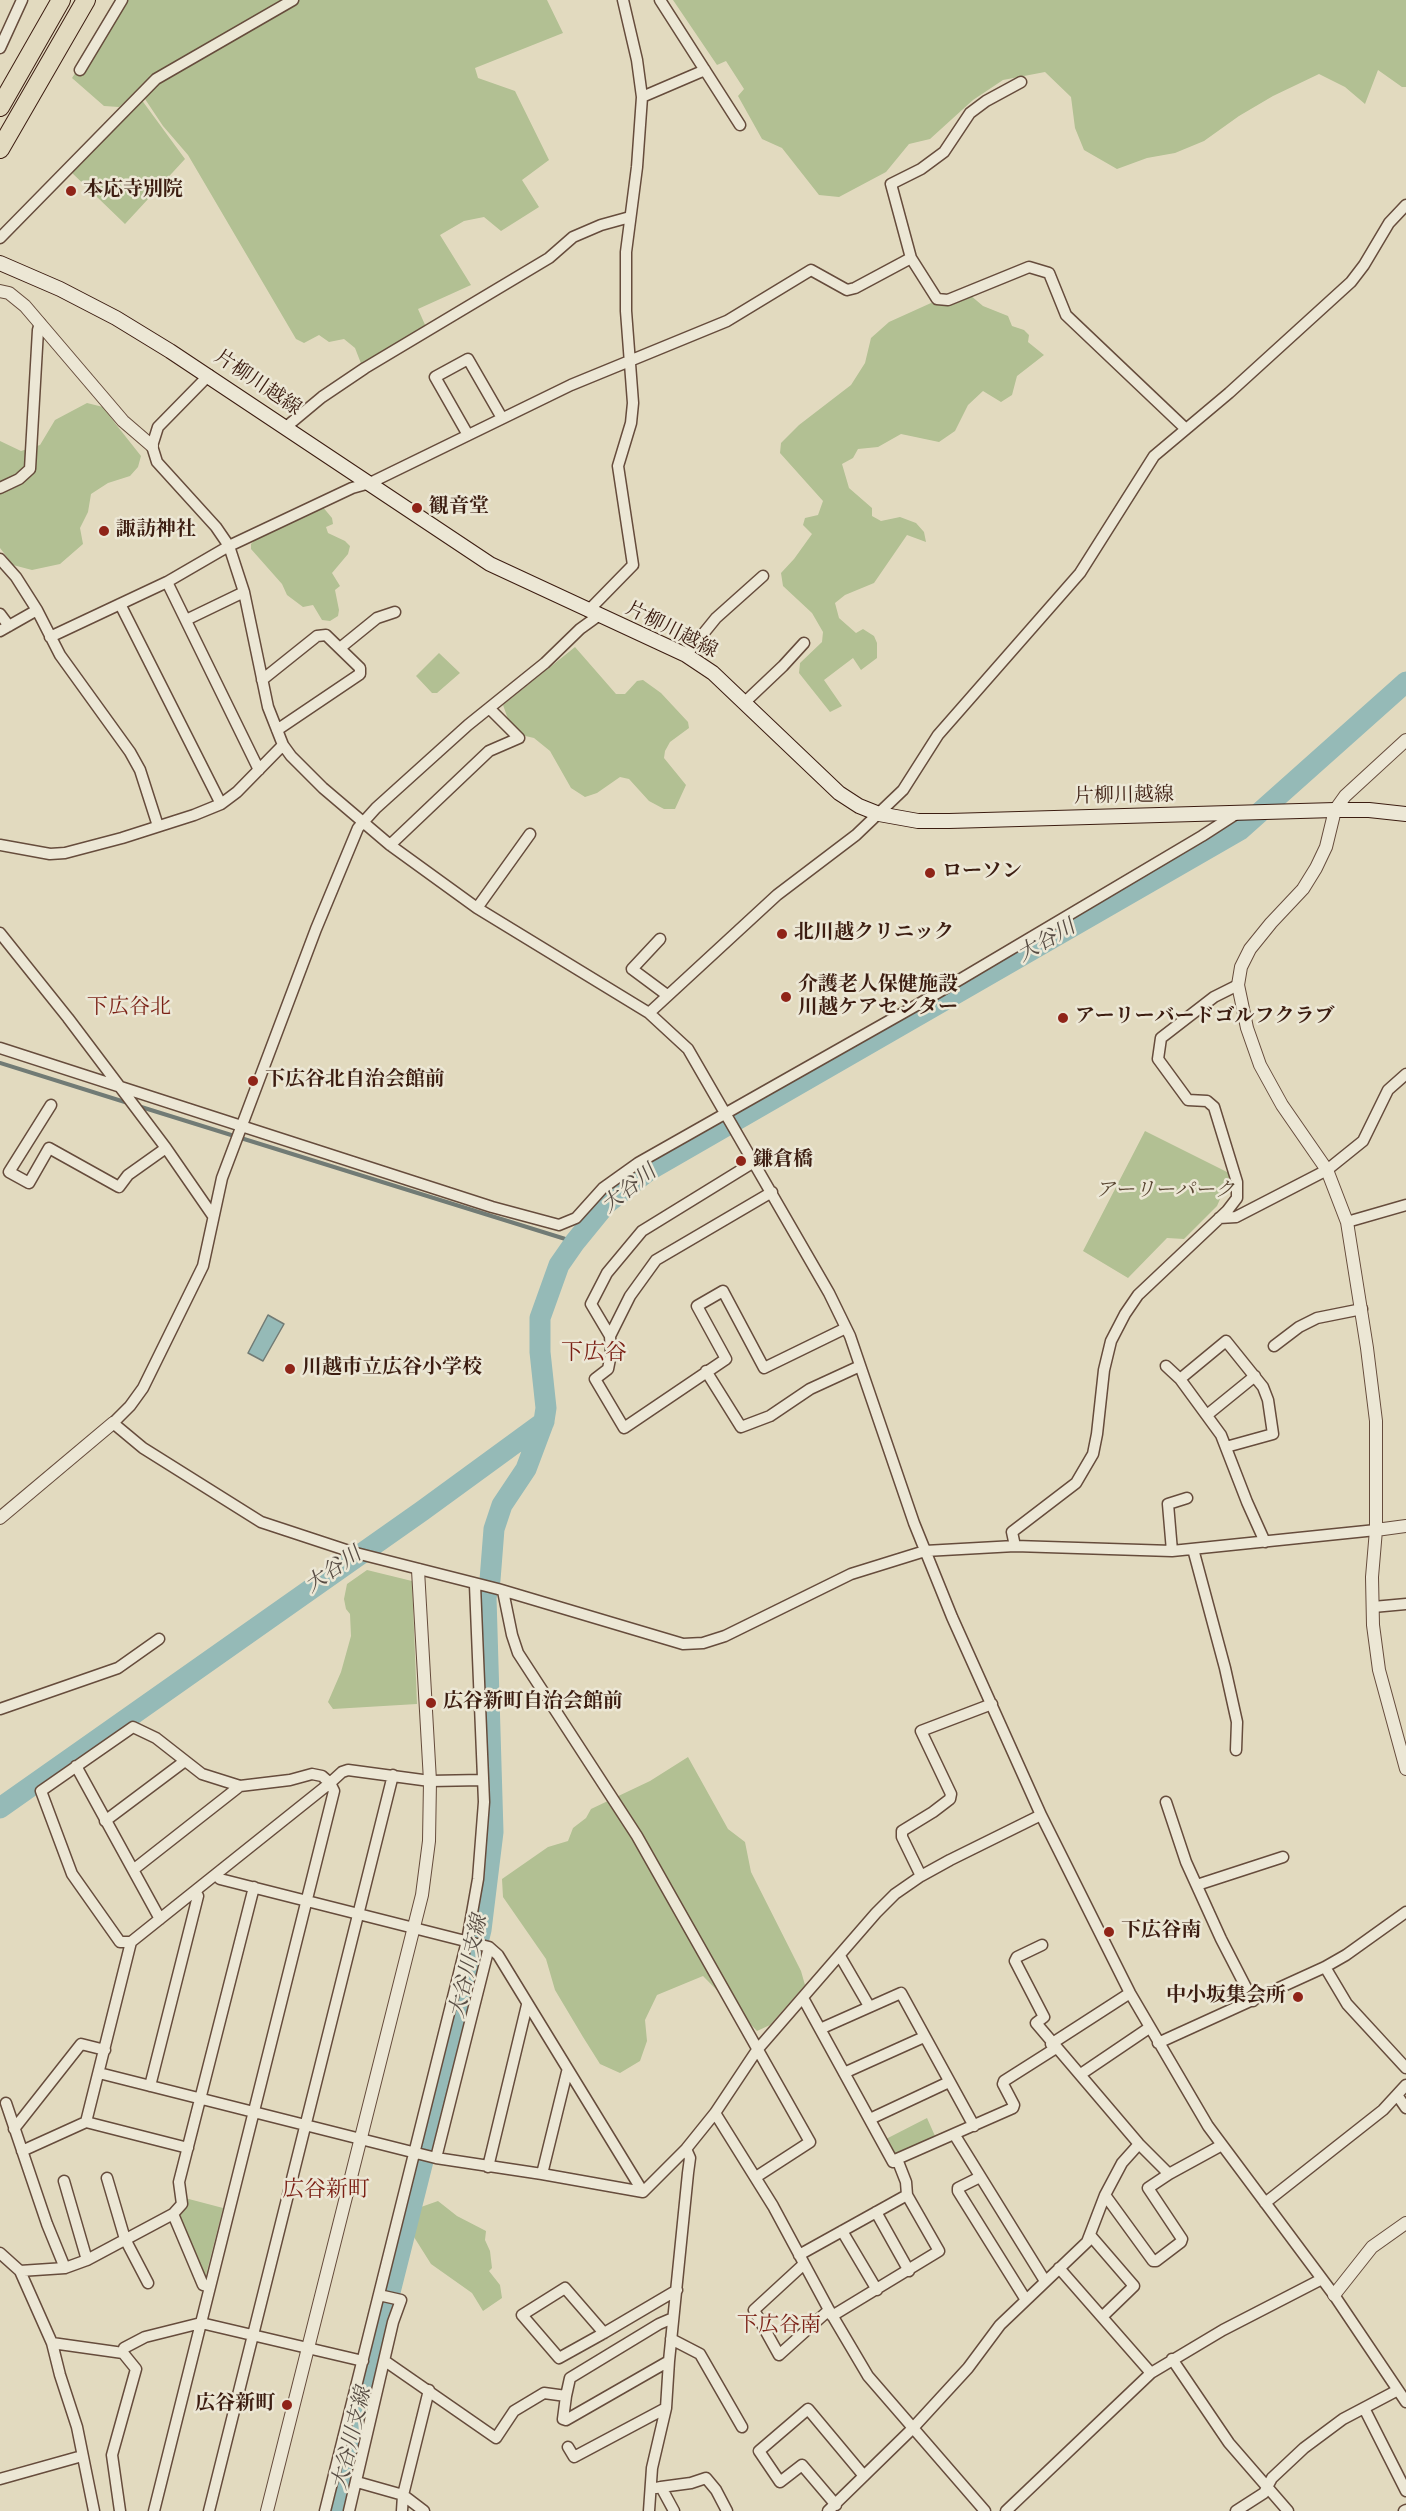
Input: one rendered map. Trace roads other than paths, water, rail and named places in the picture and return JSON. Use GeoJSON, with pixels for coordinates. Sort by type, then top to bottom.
{"type":"FeatureCollection","features":[{"type":"Feature","properties":{"kind":"highway"},"geometry":{"type":"LineString","coordinates":[[0,106],[61,0]]}},
{"type":"Feature","properties":{"kind":"highway"},"geometry":{"type":"LineString","coordinates":[[0,149],[86,0]]}},
{"type":"Feature","properties":{"kind":"main road","name":"片柳川越線"},"geometry":{"type":"LineString","coordinates":[[0,263],[60,289],[116,318],[209,375],[475,555],[593,614],[686,655],[713,673],[839,793],[859,806],[879,814],[918,821],[1335,810],[1369,810],[1406,814]]}},
{"type":"Feature","properties":{"kind":"street"},"geometry":{"type":"LineString","coordinates":[[0,48],[22,0]]}},
{"type":"Feature","properties":{"kind":"street"},"geometry":{"type":"LineString","coordinates":[[80,70],[122,0]]}},
{"type":"Feature","properties":{"kind":"street"},"geometry":{"type":"LineString","coordinates":[[0,238],[156,79],[293,0]]}},
{"type":"Feature","properties":{"kind":"street"},"geometry":{"type":"LineString","coordinates":[[0,1518],[112,1423],[130,1406],[143,1388],[207,1256],[216,1198],[234,1143],[342,862],[363,821],[489,708],[545,663],[580,629],[633,565],[618,466],[631,423],[633,403],[626,311],[626,252],[642,97],[637,60],[623,0]]}},
{"type":"Feature","properties":{"kind":"street"},"geometry":{"type":"LineString","coordinates":[[660,0],[740,125]]}},
{"type":"Feature","properties":{"kind":"street"},"geometry":{"type":"LineString","coordinates":[[642,97],[705,70]]}},
{"type":"Feature","properties":{"kind":"street"},"geometry":{"type":"LineString","coordinates":[[1021,82],[986,101],[970,113],[944,152],[921,169],[891,184],[911,258],[937,299],[948,300],[1029,267],[1049,273],[1066,315],[1186,429]]}},
{"type":"Feature","properties":{"kind":"street"},"geometry":{"type":"LineString","coordinates":[[649,1013],[777,895],[856,835],[903,790],[938,735],[1080,573],[1154,456],[1350,282],[1364,265],[1389,223],[1406,205]]}},
{"type":"Feature","properties":{"kind":"street"},"geometry":{"type":"LineString","coordinates":[[286,427],[322,397],[365,368],[549,258],[573,237],[601,225],[630,217]]}},
{"type":"Feature","properties":{"kind":"street"},"geometry":{"type":"LineString","coordinates":[[50,637],[167,582],[228,546],[352,488],[370,483],[571,385],[727,321],[811,270],[847,290],[911,258]]}},
{"type":"Feature","properties":{"kind":"street"},"geometry":{"type":"LineString","coordinates":[[0,291],[9,293],[40,323],[123,421],[152,446],[157,462],[216,527],[228,546],[244,592],[268,707],[291,756],[323,788],[390,845],[477,908],[649,1013],[688,1049],[772,1192],[846,1328],[925,1551],[1041,1815],[1130,1993],[1208,2126],[1334,2295],[1406,2402]]}},
{"type":"Feature","properties":{"kind":"street"},"geometry":{"type":"LineString","coordinates":[[0,488],[19,479],[30,470],[40,323]]}},
{"type":"Feature","properties":{"kind":"street"},"geometry":{"type":"LineString","coordinates":[[468,435],[435,377],[468,359],[502,418]]}},
{"type":"Feature","properties":{"kind":"street"},"geometry":{"type":"LineString","coordinates":[[152,446],[158,427],[209,375]]}},
{"type":"Feature","properties":{"kind":"street"},"geometry":{"type":"LineString","coordinates":[[0,559],[16,577],[37,610],[60,655],[130,752],[140,770],[158,826]]}},
{"type":"Feature","properties":{"kind":"street"},"geometry":{"type":"LineString","coordinates":[[686,655],[716,618],[763,576]]}},
{"type":"Feature","properties":{"kind":"street"},"geometry":{"type":"LineString","coordinates":[[167,582],[259,770]]}},
{"type":"Feature","properties":{"kind":"street"},"geometry":{"type":"LineString","coordinates":[[186,620],[244,592]]}},
{"type":"Feature","properties":{"kind":"street"},"geometry":{"type":"LineString","coordinates":[[120,604],[221,804]]}},
{"type":"Feature","properties":{"kind":"street"},"geometry":{"type":"LineString","coordinates":[[0,614],[4,629],[37,610]]}},
{"type":"Feature","properties":{"kind":"street"},"geometry":{"type":"LineString","coordinates":[[340,648],[373,621],[395,612]]}},
{"type":"Feature","properties":{"kind":"street"},"geometry":{"type":"LineString","coordinates":[[262,680],[317,636],[326,635],[360,668],[360,674],[278,730]]}},
{"type":"Feature","properties":{"kind":"street"},"geometry":{"type":"LineString","coordinates":[[745,702],[804,643]]}},
{"type":"Feature","properties":{"kind":"street"},"geometry":{"type":"LineString","coordinates":[[390,845],[489,751],[519,738],[489,708]]}},
{"type":"Feature","properties":{"kind":"street"},"geometry":{"type":"LineString","coordinates":[[1406,740],[1352,787],[1335,810],[1326,847],[1316,868],[1303,889],[1250,949],[1241,967],[1238,985],[1247,1028],[1260,1065],[1282,1105],[1326,1170],[1347,1222],[1362,1309],[1376,1421],[1376,1530],[1372,1577],[1379,1670],[1406,1769]]}},
{"type":"Feature","properties":{"kind":"street"},"geometry":{"type":"LineString","coordinates":[[0,845],[50,854],[65,853],[158,826],[221,804],[284,745]]}},
{"type":"Feature","properties":{"kind":"street"},"geometry":{"type":"LineString","coordinates":[[0,1048],[492,1207],[559,1225],[576,1218],[603,1188],[638,1163],[916,1005],[1240,814]]}},
{"type":"Feature","properties":{"kind":"street"},"geometry":{"type":"LineString","coordinates":[[477,908],[530,834]]}},
{"type":"Feature","properties":{"kind":"street"},"geometry":{"type":"LineString","coordinates":[[0,933],[166,1148],[213,1216]]}},
{"type":"Feature","properties":{"kind":"street"},"geometry":{"type":"LineString","coordinates":[[660,939],[632,969],[667,995]]}},
{"type":"Feature","properties":{"kind":"street"},"geometry":{"type":"LineString","coordinates":[[1015,1546],[1012,1533],[1046,1504],[1076,1483],[1093,1454],[1104,1370],[1111,1341],[1125,1314],[1138,1295],[1237,1198],[1238,1182],[1214,1107],[1207,1101],[1188,1100],[1158,1059],[1161,1038],[1214,997],[1238,985]]}},
{"type":"Feature","properties":{"kind":"street"},"geometry":{"type":"LineString","coordinates":[[1219,1218],[1236,1217],[1326,1170],[1363,1141],[1388,1090],[1406,1074]]}},
{"type":"Feature","properties":{"kind":"street"},"geometry":{"type":"LineString","coordinates":[[51,1105],[9,1172],[29,1182],[49,1148],[119,1187],[128,1175],[166,1148]]}},
{"type":"Feature","properties":{"kind":"street"},"geometry":{"type":"LineString","coordinates":[[754,1162],[642,1231],[607,1273],[591,1304],[610,1336],[611,1354],[608,1369],[595,1379],[624,1428],[726,1359],[697,1306],[723,1291],[764,1368],[846,1328]]}},
{"type":"Feature","properties":{"kind":"street"},"geometry":{"type":"LineString","coordinates":[[610,1336],[630,1296],[656,1260],[772,1192]]}},
{"type":"Feature","properties":{"kind":"street"},"geometry":{"type":"LineString","coordinates":[[1347,1222],[1406,1205]]}},
{"type":"Feature","properties":{"kind":"street"},"geometry":{"type":"LineString","coordinates":[[1274,1346],[1299,1327],[1317,1318],[1362,1309]]}},
{"type":"Feature","properties":{"kind":"street"},"geometry":{"type":"LineString","coordinates":[[1179,1378],[1226,1341],[1263,1386],[1268,1400],[1273,1434],[1226,1447]]}},
{"type":"Feature","properties":{"kind":"street"},"geometry":{"type":"LineString","coordinates":[[706,1371],[741,1427],[770,1416],[810,1389],[861,1366]]}},
{"type":"Feature","properties":{"kind":"street"},"geometry":{"type":"LineString","coordinates":[[1166,1366],[1179,1378],[1221,1434],[1265,1542]]}},
{"type":"Feature","properties":{"kind":"street"},"geometry":{"type":"LineString","coordinates":[[1207,1415],[1255,1376]]}},
{"type":"Feature","properties":{"kind":"street"},"geometry":{"type":"LineString","coordinates":[[112,1423],[143,1448],[261,1522],[373,1558],[501,1590],[673,1642],[694,1645],[724,1636],[756,1622],[851,1574],[925,1551],[1015,1546],[1172,1551],[1406,1526]]}},
{"type":"Feature","properties":{"kind":"street"},"geometry":{"type":"LineString","coordinates":[[1172,1551],[1168,1504],[1187,1498]]}},
{"type":"Feature","properties":{"kind":"street"},"geometry":{"type":"LineString","coordinates":[[1193,1549],[1237,1722],[1236,1750]]}},
{"type":"Feature","properties":{"kind":"street"},"geometry":{"type":"LineString","coordinates":[[267,2511],[422,1895],[429,1841],[430,1781],[418,1570]]}},
{"type":"Feature","properties":{"kind":"street"},"geometry":{"type":"LineString","coordinates":[[325,2511],[363,2361],[425,2155],[478,1944],[478,1879],[484,1802],[479,1586]]}},
{"type":"Feature","properties":{"kind":"street"},"geometry":{"type":"LineString","coordinates":[[501,1590],[519,1653],[637,1836],[810,2142],[756,2176]]}},
{"type":"Feature","properties":{"kind":"street"},"geometry":{"type":"LineString","coordinates":[[1373,1607],[1406,1604]]}},
{"type":"Feature","properties":{"kind":"street"},"geometry":{"type":"LineString","coordinates":[[0,1709],[118,1668],[159,1639]]}},
{"type":"Feature","properties":{"kind":"street"},"geometry":{"type":"LineString","coordinates":[[921,1875],[902,1837],[902,1831],[933,1812],[950,1799],[951,1794],[921,1731],[992,1704]]}},
{"type":"Feature","properties":{"kind":"street"},"geometry":{"type":"LineString","coordinates":[[131,1942],[120,1942],[72,1874],[41,1791],[133,1727],[156,1738],[202,1774],[240,1786],[290,1780],[312,1774],[322,1776],[330,1784],[334,1791],[153,2511]]}},
{"type":"Feature","properties":{"kind":"street"},"geometry":{"type":"LineString","coordinates":[[105,1821],[185,1761]]}},
{"type":"Feature","properties":{"kind":"street"},"geometry":{"type":"LineString","coordinates":[[76,1766],[160,1919]]}},
{"type":"Feature","properties":{"kind":"street"},"geometry":{"type":"LineString","coordinates":[[86,2122],[131,1942],[330,1784],[342,1772],[348,1770],[430,1781],[482,1780]]}},
{"type":"Feature","properties":{"kind":"street"},"geometry":{"type":"LineString","coordinates":[[209,2511],[393,1775]]}},
{"type":"Feature","properties":{"kind":"street"},"geometry":{"type":"LineString","coordinates":[[133,1870],[240,1786]]}},
{"type":"Feature","properties":{"kind":"street"},"geometry":{"type":"LineString","coordinates":[[1166,1802],[1186,1862],[1221,1939],[1253,2001]]}},
{"type":"Feature","properties":{"kind":"street"},"geometry":{"type":"LineString","coordinates":[[643,2192],[686,2149],[715,2113],[757,2050],[895,1894],[921,1875],[1041,1815]]}},
{"type":"Feature","properties":{"kind":"street"},"geometry":{"type":"LineString","coordinates":[[1197,1885],[1283,1857]]}},
{"type":"Feature","properties":{"kind":"street"},"geometry":{"type":"LineString","coordinates":[[216,1875],[220,1879],[478,1944],[498,1955],[567,2072],[643,2192]]}},
{"type":"Feature","properties":{"kind":"street"},"geometry":{"type":"LineString","coordinates":[[20,2271],[65,2268],[87,2260],[173,2214],[182,2204],[179,2182],[202,2099],[254,1887]]}},
{"type":"Feature","properties":{"kind":"street"},"geometry":{"type":"LineString","coordinates":[[150,2086],[198,1896],[195,1891]]}},
{"type":"Feature","properties":{"kind":"street"},"geometry":{"type":"LineString","coordinates":[[1158,2043],[1325,1967],[1346,1955],[1406,1912]]}},
{"type":"Feature","properties":{"kind":"street"},"geometry":{"type":"LineString","coordinates":[[425,2155],[478,1944]]}},
{"type":"Feature","properties":{"kind":"street"},"geometry":{"type":"LineString","coordinates":[[1042,1945],[1017,1957],[1015,1961],[1044,2017],[1036,2024],[1139,2144],[1169,2174]]}},
{"type":"Feature","properties":{"kind":"street"},"geometry":{"type":"LineString","coordinates":[[840,1956],[869,2006]]}},
{"type":"Feature","properties":{"kind":"street"},"geometry":{"type":"LineString","coordinates":[[1325,1967],[1347,2004],[1406,2068]]}},
{"type":"Feature","properties":{"kind":"street"},"geometry":{"type":"LineString","coordinates":[[820,2029],[900,1993],[974,2126]]}},
{"type":"Feature","properties":{"kind":"street"},"geometry":{"type":"LineString","coordinates":[[803,1998],[893,2162],[1013,2108],[1014,2105],[1003,2084],[1004,2081],[1130,1993]]}},
{"type":"Feature","properties":{"kind":"street"},"geometry":{"type":"LineString","coordinates":[[488,2167],[527,2004]]}},
{"type":"Feature","properties":{"kind":"street"},"geometry":{"type":"LineString","coordinates":[[1081,2074],[1149,2028]]}},
{"type":"Feature","properties":{"kind":"street"},"geometry":{"type":"LineString","coordinates":[[844,2073],[924,2037]]}},
{"type":"Feature","properties":{"kind":"street"},"geometry":{"type":"LineString","coordinates":[[14,2128],[81,2044],[105,2050]]}},
{"type":"Feature","properties":{"kind":"street"},"geometry":{"type":"LineString","coordinates":[[542,2174],[567,2072]]}},
{"type":"Feature","properties":{"kind":"street"},"geometry":{"type":"LineString","coordinates":[[99,2073],[425,2155],[643,2192]]}},
{"type":"Feature","properties":{"kind":"street"},"geometry":{"type":"LineString","coordinates":[[870,2120],[949,2082]]}},
{"type":"Feature","properties":{"kind":"street"},"geometry":{"type":"LineString","coordinates":[[1265,2203],[1383,2110],[1406,2085]]}},
{"type":"Feature","properties":{"kind":"street"},"geometry":{"type":"LineString","coordinates":[[1397,2095],[1406,2108]]}},
{"type":"Feature","properties":{"kind":"street"},"geometry":{"type":"LineString","coordinates":[[6,2103],[47,2224],[65,2268]]}},
{"type":"Feature","properties":{"kind":"street"},"geometry":{"type":"LineString","coordinates":[[715,2113],[756,2176],[868,2376],[985,2511]]}},
{"type":"Feature","properties":{"kind":"street"},"geometry":{"type":"LineString","coordinates":[[22,2151],[86,2122],[188,2148]]}},
{"type":"Feature","properties":{"kind":"street"},"geometry":{"type":"LineString","coordinates":[[954,2134],[1045,2281]]}},
{"type":"Feature","properties":{"kind":"street"},"geometry":{"type":"LineString","coordinates":[[864,2476],[808,2409],[759,2451],[780,2482],[802,2465],[832,2508],[912,2429],[968,2368],[996,2329],[1087,2242],[1105,2195],[1122,2163],[1139,2144]]}},
{"type":"Feature","properties":{"kind":"street"},"geometry":{"type":"LineString","coordinates":[[1105,2195],[1153,2261],[1156,2261],[1182,2239],[1148,2188],[1222,2145]]}},
{"type":"Feature","properties":{"kind":"street"},"geometry":{"type":"LineString","coordinates":[[649,2511],[650,2488],[666,2408],[690,2158],[686,2149]]}},
{"type":"Feature","properties":{"kind":"street"},"geometry":{"type":"LineString","coordinates":[[897,2160],[906,2182],[907,2195],[939,2251],[877,2290],[831,2313],[779,2355],[754,2310],[801,2260],[842,2231],[907,2195]]}},
{"type":"Feature","properties":{"kind":"street"},"geometry":{"type":"LineString","coordinates":[[980,2177],[958,2188],[958,2191],[1026,2300]]}},
{"type":"Feature","properties":{"kind":"street"},"geometry":{"type":"LineString","coordinates":[[107,2178],[125,2239],[148,2283]]}},
{"type":"Feature","properties":{"kind":"street"},"geometry":{"type":"LineString","coordinates":[[64,2181],[87,2260]]}},
{"type":"Feature","properties":{"kind":"street"},"geometry":{"type":"LineString","coordinates":[[876,2212],[909,2271]]}},
{"type":"Feature","properties":{"kind":"street"},"geometry":{"type":"LineString","coordinates":[[173,2214],[203,2285],[210,2287]]}},
{"type":"Feature","properties":{"kind":"street"},"geometry":{"type":"LineString","coordinates":[[1334,2295],[1372,2247],[1406,2223]]}},
{"type":"Feature","properties":{"kind":"street"},"geometry":{"type":"LineString","coordinates":[[842,2231],[877,2290]]}},
{"type":"Feature","properties":{"kind":"street"},"geometry":{"type":"LineString","coordinates":[[1090,2235],[1134,2286],[1102,2316]]}},
{"type":"Feature","properties":{"kind":"street"},"geometry":{"type":"LineString","coordinates":[[0,2253],[20,2271],[52,2343],[77,2427],[94,2511]]}},
{"type":"Feature","properties":{"kind":"street"},"geometry":{"type":"LineString","coordinates":[[1059,2268],[1151,2373]]}},
{"type":"Feature","properties":{"kind":"street"},"geometry":{"type":"LineString","coordinates":[[1006,2511],[1151,2373],[1322,2279]]}},
{"type":"Feature","properties":{"kind":"street"},"geometry":{"type":"LineString","coordinates":[[604,2333],[565,2288],[522,2314],[559,2358],[604,2333],[677,2290]]}},
{"type":"Feature","properties":{"kind":"street"},"geometry":{"type":"LineString","coordinates":[[349,2511],[393,2322],[401,2300],[382,2296]]}},
{"type":"Feature","properties":{"kind":"street"},"geometry":{"type":"LineString","coordinates":[[669,2361],[566,2420],[563,2419],[570,2378],[659,2324],[673,2318]]}},
{"type":"Feature","properties":{"kind":"street"},"geometry":{"type":"LineString","coordinates":[[123,2354],[124,2348],[145,2337],[201,2323],[363,2361]]}},
{"type":"Feature","properties":{"kind":"street"},"geometry":{"type":"LineString","coordinates":[[671,2339],[700,2354],[742,2427]]}},
{"type":"Feature","properties":{"kind":"street"},"geometry":{"type":"LineString","coordinates":[[52,2343],[123,2354],[136,2369],[112,2455],[120,2511]]}},
{"type":"Feature","properties":{"kind":"street"},"geometry":{"type":"LineString","coordinates":[[1173,2359],[1218,2427],[1288,2511]]}},
{"type":"Feature","properties":{"kind":"street"},"geometry":{"type":"LineString","coordinates":[[385,2361],[495,2438],[514,2411],[544,2393],[566,2396]]}},
{"type":"Feature","properties":{"kind":"street"},"geometry":{"type":"LineString","coordinates":[[402,2511],[429,2390]]}},
{"type":"Feature","properties":{"kind":"street"},"geometry":{"type":"LineString","coordinates":[[1236,2511],[1264,2493],[1272,2478],[1304,2448],[1343,2419],[1398,2390]]}},
{"type":"Feature","properties":{"kind":"street"},"geometry":{"type":"LineString","coordinates":[[568,2447],[574,2457],[666,2408]]}},
{"type":"Feature","properties":{"kind":"street"},"geometry":{"type":"LineString","coordinates":[[1364,2408],[1406,2491]]}},
{"type":"Feature","properties":{"kind":"street"},"geometry":{"type":"LineString","coordinates":[[0,2479],[82,2456]]}},
{"type":"Feature","properties":{"kind":"street"},"geometry":{"type":"LineString","coordinates":[[650,2488],[691,2483],[706,2478],[716,2490],[727,2511]]}},
{"type":"Feature","properties":{"kind":"street"},"geometry":{"type":"LineString","coordinates":[[357,2482],[404,2495],[424,2511]]}},
{"type":"Feature","properties":{"kind":"street"},"geometry":{"type":"LineString","coordinates":[[661,2487],[674,2511]]}},
{"type":"Feature","properties":{"kind":"water"},"geometry":{"type":"Polygon","coordinates":[[[268,1315],[284,1324],[263,1361],[248,1353],[268,1315]]]}},
{"type":"Feature","properties":{"kind":"waterway","name":"大谷川"},"geometry":{"type":"LineString","coordinates":[[335,2511],[481,1930],[493,1832],[486,1597],[490,1580],[494,1529],[502,1505],[526,1469],[544,1421],[546,1408],[540,1352],[540,1318],[559,1265],[606,1204],[648,1171],[1240,830],[1406,682]]}},
{"type":"Feature","properties":{"kind":"waterway"},"geometry":{"type":"LineString","coordinates":[[0,1063],[128,1103]]}},
{"type":"Feature","properties":{"kind":"waterway"},"geometry":{"type":"LineString","coordinates":[[138,1106],[575,1242]]}},
{"type":"Feature","properties":{"kind":"waterway","name":"大谷川"},"geometry":{"type":"LineString","coordinates":[[0,1808],[422,1511],[544,1422]]}},
{"type":"Feature","properties":{"kind":"place","name":"本応寺別院"},"geometry":{"type":"Point","coordinates":[71,191]}},
{"type":"Feature","properties":{"kind":"place","name":"観音堂"},"geometry":{"type":"Point","coordinates":[417,508]}},
{"type":"Feature","properties":{"kind":"place","name":"諏訪神社"},"geometry":{"type":"Point","coordinates":[104,531]}},
{"type":"Feature","properties":{"kind":"place","name":"ローソン"},"geometry":{"type":"Point","coordinates":[930,873]}},
{"type":"Feature","properties":{"kind":"place","name":"北川越クリニック"},"geometry":{"type":"Point","coordinates":[782,934]}},
{"type":"Feature","properties":{"kind":"place","name":"介護老人保健施設 川越ケアセンター"},"geometry":{"type":"Point","coordinates":[786,997]}},
{"type":"Feature","properties":{"kind":"place","name":"アーリーバードゴルフクラブ"},"geometry":{"type":"Point","coordinates":[1063,1018]}},
{"type":"Feature","properties":{"kind":"place","name":"下広谷北自治会館前"},"geometry":{"type":"Point","coordinates":[253,1081]}},
{"type":"Feature","properties":{"kind":"place","name":"鎌倉橋"},"geometry":{"type":"Point","coordinates":[741,1161]}},
{"type":"Feature","properties":{"kind":"place","name":"川越市立広谷小学校"},"geometry":{"type":"Point","coordinates":[290,1369]}},
{"type":"Feature","properties":{"kind":"place","name":"広谷新町自治会館前"},"geometry":{"type":"Point","coordinates":[431,1703]}},
{"type":"Feature","properties":{"kind":"place","name":"下広谷南"},"geometry":{"type":"Point","coordinates":[1109,1932]}},
{"type":"Feature","properties":{"kind":"place","name":"中小坂集会所"},"geometry":{"type":"Point","coordinates":[1298,1997]}},
{"type":"Feature","properties":{"kind":"place","name":"広谷新町"},"geometry":{"type":"Point","coordinates":[287,2405]}},
{"type":"Feature","properties":{"kind":"district","name":"下広谷北"},"geometry":{"type":"Point","coordinates":[129,1008]}},
{"type":"Feature","properties":{"kind":"district","name":"下広谷"},"geometry":{"type":"Point","coordinates":[594,1354]}},
{"type":"Feature","properties":{"kind":"district","name":"広谷新町"},"geometry":{"type":"Point","coordinates":[326,2191]}},
{"type":"Feature","properties":{"kind":"district","name":"下広谷南"},"geometry":{"type":"Point","coordinates":[779,2326]}},
{"type":"Feature","properties":{"kind":"park label","name":"アーリーパーク"},"geometry":{"type":"Point","coordinates":[1165,1192]}},
{"type":"Feature","properties":{"kind":"water label","name":"大谷川支線"},"geometry":{"type":"Point","coordinates":[470,1967]}},
{"type":"Feature","properties":{"kind":"water label","name":"大谷川支線"},"geometry":{"type":"Point","coordinates":[353,2439]}}]}
